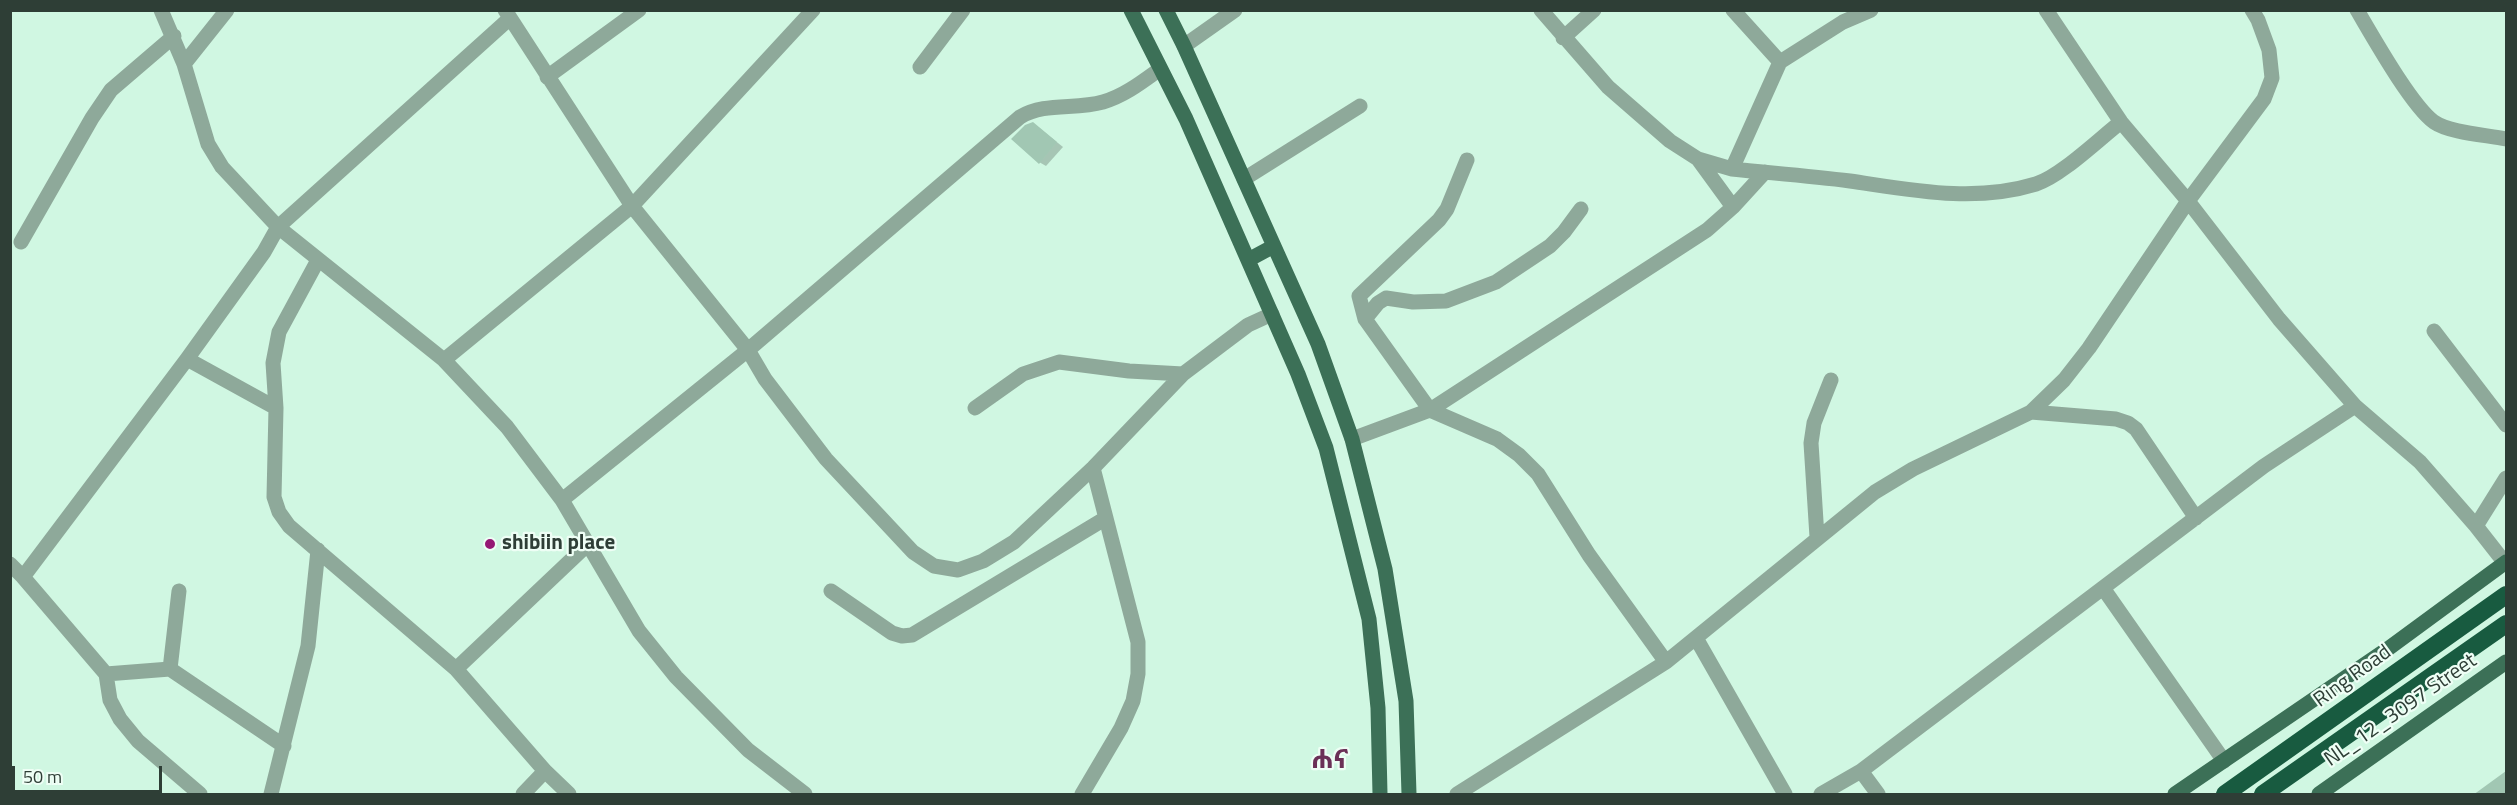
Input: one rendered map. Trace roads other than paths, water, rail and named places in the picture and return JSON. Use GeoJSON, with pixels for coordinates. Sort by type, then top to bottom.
{"type":"FeatureCollection","features":[{"type":"Feature","properties":{"kind":"highway","name":"Ring Road"},"geometry":{"type":"LineString","coordinates":[[2225,795],[2506,595]]}},
{"type":"Feature","properties":{"kind":"highway","name":"Ring Road"},"geometry":{"type":"LineString","coordinates":[[2263,795],[2506,624]]}},
{"type":"Feature","properties":{"kind":"main road"},"geometry":{"type":"LineString","coordinates":[[1131,10],[1186,119],[1298,374],[1326,448],[1369,619],[1378,708],[1380,795]]}},
{"type":"Feature","properties":{"kind":"main road"},"geometry":{"type":"LineString","coordinates":[[1166,10],[1318,344],[1352,439],[1384,569],[1401,668],[1406,701],[1409,795]]}},
{"type":"Feature","properties":{"kind":"main road"},"geometry":{"type":"LineString","coordinates":[[1248,260],[1274,246]]}},
{"type":"Feature","properties":{"kind":"main road"},"geometry":{"type":"LineString","coordinates":[[2175,795],[2389,648],[2506,563]]}},
{"type":"Feature","properties":{"kind":"main road","name":"NL_12_3097 Street"},"geometry":{"type":"LineString","coordinates":[[2319,795],[2506,662]]}},
{"type":"Feature","properties":{"kind":"street"},"geometry":{"type":"LineString","coordinates":[[161,10],[184,64],[208,144],[222,167],[278,227],[444,360],[507,427],[562,500],[639,631],[676,677],[748,750],[805,795]]}},
{"type":"Feature","properties":{"kind":"street"},"geometry":{"type":"LineString","coordinates":[[184,64],[226,10]]}},
{"type":"Feature","properties":{"kind":"street"},"geometry":{"type":"LineString","coordinates":[[547,77],[639,10]]}},
{"type":"Feature","properties":{"kind":"street"},"geometry":{"type":"LineString","coordinates":[[444,360],[632,206],[813,10]]}},
{"type":"Feature","properties":{"kind":"street"},"geometry":{"type":"LineString","coordinates":[[920,67],[963,10]]}},
{"type":"Feature","properties":{"kind":"street"},"geometry":{"type":"LineString","coordinates":[[1184,46],[1235,10]]}},
{"type":"Feature","properties":{"kind":"street"},"geometry":{"type":"LineString","coordinates":[[1541,10],[1608,87],[1670,141],[1698,159],[1732,169],[1849,181],[1926,193],[1958,195],[2002,191],[2037,183],[2053,175],[2121,122]]}},
{"type":"Feature","properties":{"kind":"street"},"geometry":{"type":"LineString","coordinates":[[1563,38],[1594,10]]}},
{"type":"Feature","properties":{"kind":"street"},"geometry":{"type":"LineString","coordinates":[[1733,10],[1780,62]]}},
{"type":"Feature","properties":{"kind":"street"},"geometry":{"type":"LineString","coordinates":[[1732,169],[1780,62],[1842,22],[1871,10]]}},
{"type":"Feature","properties":{"kind":"street"},"geometry":{"type":"LineString","coordinates":[[2046,10],[2121,122],[2188,201],[2278,319],[2355,406],[2420,462],[2506,563]]}},
{"type":"Feature","properties":{"kind":"street"},"geometry":{"type":"LineString","coordinates":[[1457,795],[1666,662],[1875,492],[1913,469],[2031,412],[2064,381],[2089,348],[2188,201],[2264,99],[2272,78],[2269,50],[2252,10]]}},
{"type":"Feature","properties":{"kind":"street"},"geometry":{"type":"LineString","coordinates":[[2357,10],[2419,107],[2435,123],[2506,139]]}},
{"type":"Feature","properties":{"kind":"street"},"geometry":{"type":"LineString","coordinates":[[23,577],[187,358],[264,252],[278,227],[507,15],[632,206],[748,350],[765,379],[826,459],[913,552],[934,566],[958,570],[982,561],[1014,542],[1093,468],[1183,374],[1248,325],[1272,314]]}},
{"type":"Feature","properties":{"kind":"street"},"geometry":{"type":"LineString","coordinates":[[21,242],[92,118],[111,90],[174,36]]}},
{"type":"Feature","properties":{"kind":"street"},"geometry":{"type":"LineString","coordinates":[[562,500],[748,350],[1020,117],[1031,110],[1101,102],[1122,95],[1160,69]]}},
{"type":"Feature","properties":{"kind":"street"},"geometry":{"type":"LineString","coordinates":[[1244,179],[1360,106]]}},
{"type":"Feature","properties":{"kind":"street"},"geometry":{"type":"LineString","coordinates":[[1698,159],[1732,207]]}},
{"type":"Feature","properties":{"kind":"street"},"geometry":{"type":"LineString","coordinates":[[1467,160],[1447,209],[1440,220],[1359,296],[1365,319],[1430,410],[1497,439],[1519,455],[1538,474],[1589,555],[1666,662]]}},
{"type":"Feature","properties":{"kind":"street"},"geometry":{"type":"LineString","coordinates":[[1352,439],[1430,410],[1707,230],[1765,172]]}},
{"type":"Feature","properties":{"kind":"street"},"geometry":{"type":"LineString","coordinates":[[1365,319],[1378,303],[1386,298],[1413,302],[1446,301],[1496,282],[1550,246],[1564,232],[1581,208]]}},
{"type":"Feature","properties":{"kind":"street"},"geometry":{"type":"LineString","coordinates":[[318,260],[279,332],[273,363],[276,408],[274,497],[279,512],[289,526],[456,669],[545,771],[569,795]]}},
{"type":"Feature","properties":{"kind":"street"},"geometry":{"type":"LineString","coordinates":[[2434,331],[2506,425]]}},
{"type":"Feature","properties":{"kind":"street"},"geometry":{"type":"LineString","coordinates":[[187,358],[276,408]]}},
{"type":"Feature","properties":{"kind":"street"},"geometry":{"type":"LineString","coordinates":[[975,408],[1023,374],[1059,362],[1129,371],[1183,374]]}},
{"type":"Feature","properties":{"kind":"street"},"geometry":{"type":"LineString","coordinates":[[1817,537],[1811,443],[1814,423],[1831,380]]}},
{"type":"Feature","properties":{"kind":"street"},"geometry":{"type":"LineString","coordinates":[[1821,795],[1861,771],[2264,466],[2355,406]]}},
{"type":"Feature","properties":{"kind":"street"},"geometry":{"type":"LineString","coordinates":[[2031,412],[2116,419],[2128,423],[2136,429],[2196,518]]}},
{"type":"Feature","properties":{"kind":"street"},"geometry":{"type":"LineString","coordinates":[[1082,795],[1122,728],[1133,701],[1138,674],[1138,642],[1093,468]]}},
{"type":"Feature","properties":{"kind":"street"},"geometry":{"type":"LineString","coordinates":[[2476,526],[2506,478]]}},
{"type":"Feature","properties":{"kind":"street"},"geometry":{"type":"LineString","coordinates":[[831,591],[892,633],[902,636],[912,635],[1106,518]]}},
{"type":"Feature","properties":{"kind":"street"},"geometry":{"type":"LineString","coordinates":[[456,669],[588,544]]}},
{"type":"Feature","properties":{"kind":"street"},"geometry":{"type":"LineString","coordinates":[[271,795],[308,646],[318,550]]}},
{"type":"Feature","properties":{"kind":"street"},"geometry":{"type":"LineString","coordinates":[[10,564],[106,674],[110,700],[120,718],[138,741],[200,795]]}},
{"type":"Feature","properties":{"kind":"street"},"geometry":{"type":"LineString","coordinates":[[2103,588],[2224,760]]}},
{"type":"Feature","properties":{"kind":"street"},"geometry":{"type":"LineString","coordinates":[[170,669],[179,591]]}},
{"type":"Feature","properties":{"kind":"street"},"geometry":{"type":"LineString","coordinates":[[1696,638],[1785,795]]}},
{"type":"Feature","properties":{"kind":"street"},"geometry":{"type":"LineString","coordinates":[[106,674],[170,669],[284,746]]}},
{"type":"Feature","properties":{"kind":"street"},"geometry":{"type":"LineString","coordinates":[[524,795],[545,771]]}},
{"type":"Feature","properties":{"kind":"street"},"geometry":{"type":"LineString","coordinates":[[1861,771],[1878,795]]}},
{"type":"Feature","properties":{"kind":"place","name":"shibiin place"},"geometry":{"type":"Point","coordinates":[490,544]}},
{"type":"Feature","properties":{"kind":"district","name":"ሐና"},"geometry":{"type":"Point","coordinates":[1330,761]}}]}
